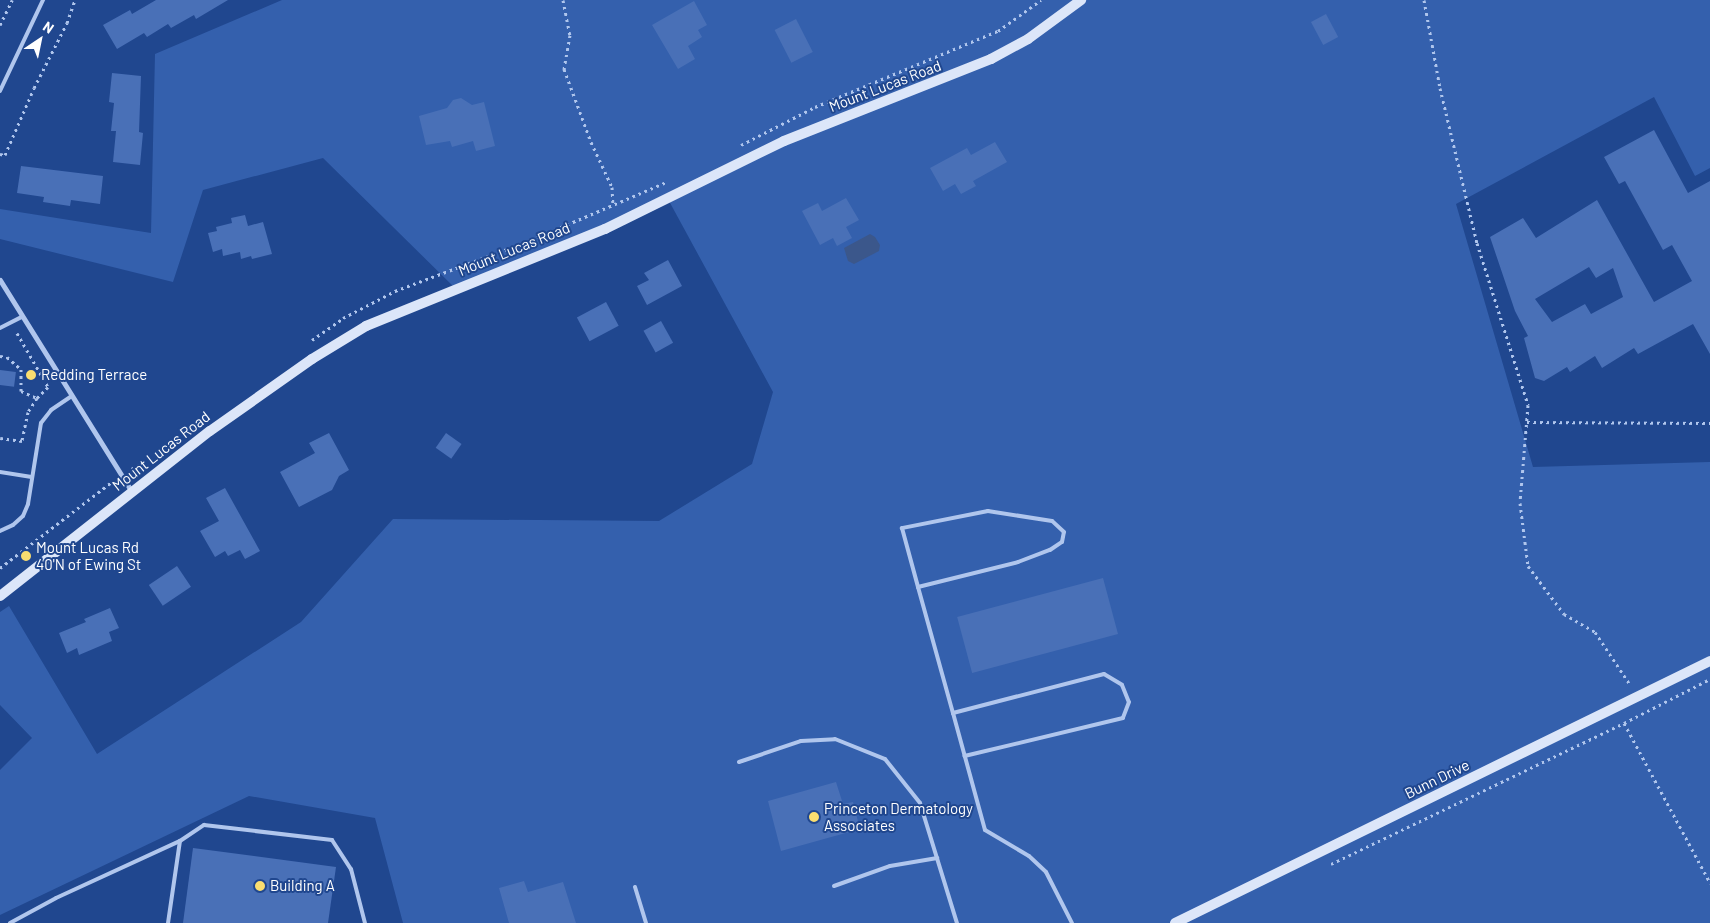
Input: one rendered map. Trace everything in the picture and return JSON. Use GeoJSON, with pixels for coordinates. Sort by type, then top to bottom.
{"type":"FeatureCollection","features":[{"type":"Feature","properties":{"kind":"street","name":"Mount Lucas Road"},"geometry":{"type":"LineString","coordinates":[[0,596],[259,396],[366,326],[605,229],[784,141],[992,59],[1028,39],[1081,0]]}},
{"type":"Feature","properties":{"kind":"street"},"geometry":{"type":"LineString","coordinates":[[0,280],[132,493]]}},
{"type":"Feature","properties":{"kind":"street","name":"Bunn Drive"},"geometry":{"type":"LineString","coordinates":[[1175,923],[1616,709],[1710,661]]}},
{"type":"Feature","properties":{"kind":"lane"},"geometry":{"type":"LineString","coordinates":[[0,91],[43,0]]}},
{"type":"Feature","properties":{"kind":"lane"},"geometry":{"type":"LineString","coordinates":[[0,328],[22,318]]}},
{"type":"Feature","properties":{"kind":"lane"},"geometry":{"type":"LineString","coordinates":[[0,531],[13,525],[23,516],[28,504],[41,422],[51,410],[72,396]]}},
{"type":"Feature","properties":{"kind":"lane"},"geometry":{"type":"LineString","coordinates":[[0,472],[32,477]]}},
{"type":"Feature","properties":{"kind":"lane"},"geometry":{"type":"LineString","coordinates":[[918,587],[1018,562],[1042,553],[1062,542],[1064,532],[1052,521],[988,511],[902,528],[918,587],[953,713],[986,830],[1029,856],[1046,872],[1072,923]]}},
{"type":"Feature","properties":{"kind":"lane"},"geometry":{"type":"LineString","coordinates":[[953,713],[1104,674],[1122,685],[1129,702],[1123,718],[965,756]]}},
{"type":"Feature","properties":{"kind":"lane"},"geometry":{"type":"LineString","coordinates":[[740,762],[801,741],[835,739],[885,760],[920,803],[956,923]]}},
{"type":"Feature","properties":{"kind":"lane"},"geometry":{"type":"LineString","coordinates":[[10,923],[56,898],[180,840],[204,825],[332,840],[351,869],[365,923]]}},
{"type":"Feature","properties":{"kind":"lane"},"geometry":{"type":"LineString","coordinates":[[168,923],[180,840]]}},
{"type":"Feature","properties":{"kind":"lane"},"geometry":{"type":"LineString","coordinates":[[834,886],[890,866],[937,858]]}},
{"type":"Feature","properties":{"kind":"lane"},"geometry":{"type":"LineString","coordinates":[[634,888],[646,923]]}},
{"type":"Feature","properties":{"kind":"path"},"geometry":{"type":"LineString","coordinates":[[0,25],[12,0]]}},
{"type":"Feature","properties":{"kind":"path"},"geometry":{"type":"LineString","coordinates":[[0,154],[4,155],[67,23],[75,0]]}},
{"type":"Feature","properties":{"kind":"path"},"geometry":{"type":"LineString","coordinates":[[563,0],[570,35],[564,70],[591,142],[612,187],[613,204]]}},
{"type":"Feature","properties":{"kind":"path"},"geometry":{"type":"LineString","coordinates":[[1424,0],[1440,88],[1477,243],[1528,405],[1520,503],[1528,566],[1564,614],[1595,632],[1629,683]]}},
{"type":"Feature","properties":{"kind":"path"},"geometry":{"type":"LineString","coordinates":[[0,438],[22,441],[28,412],[37,398],[48,388],[17,333]]}},
{"type":"Feature","properties":{"kind":"path"},"geometry":{"type":"LineString","coordinates":[[0,356],[7,357],[21,369],[21,391],[37,398]]}},
{"type":"Feature","properties":{"kind":"path"},"geometry":{"type":"LineString","coordinates":[[1527,422],[1710,423]]}},
{"type":"Feature","properties":{"kind":"path"},"geometry":{"type":"LineString","coordinates":[[1326,866],[1624,723],[1710,679]]}},
{"type":"Feature","properties":{"kind":"path"},"geometry":{"type":"LineString","coordinates":[[1616,709],[1710,883]]}},
{"type":"Feature","properties":{"kind":"shaded area"},"geometry":{"type":"Polygon","coordinates":[[[282,0],[1710,0],[1710,168],[1695,176],[1654,97],[1456,204],[1533,467],[1710,462],[1710,923],[403,923],[375,818],[249,796],[0,915],[0,770],[32,738],[0,705],[0,612],[9,606],[97,754],[301,622],[393,519],[659,521],[752,464],[773,392],[669,201],[456,289],[323,158],[203,190],[173,282],[0,239],[0,209],[151,233],[155,54],[282,0]]]}},
{"type":"Feature","properties":{"kind":"shaded area"},"geometry":{"type":"Polygon","coordinates":[[[870,234],[875,237],[880,245],[879,251],[854,264],[848,261],[844,248],[870,234]]]}},
{"type":"Feature","properties":{"kind":"building"},"geometry":{"type":"Polygon","coordinates":[[[156,0],[228,0],[196,19],[194,15],[171,28],[168,24],[147,37],[144,33],[117,49],[103,25],[130,10],[132,14],[156,0]]]}},
{"type":"Feature","properties":{"kind":"building"},"geometry":{"type":"Polygon","coordinates":[[[694,1],[707,25],[698,30],[702,37],[688,46],[695,59],[678,69],[652,25],[694,1]]]}},
{"type":"Feature","properties":{"kind":"building"},"geometry":{"type":"Polygon","coordinates":[[[1326,14],[1338,37],[1323,45],[1311,22],[1326,14]]]}},
{"type":"Feature","properties":{"kind":"building"},"geometry":{"type":"Polygon","coordinates":[[[796,19],[813,52],[791,63],[775,30],[796,19]]]}},
{"type":"Feature","properties":{"kind":"building"},"geometry":{"type":"Polygon","coordinates":[[[112,73],[141,76],[139,132],[143,133],[140,165],[113,162],[116,131],[111,131],[114,103],[109,102],[112,73]]]}},
{"type":"Feature","properties":{"kind":"building"},"geometry":{"type":"Polygon","coordinates":[[[461,98],[472,105],[484,102],[495,146],[476,151],[473,141],[452,147],[450,141],[426,145],[419,116],[447,108],[453,100],[461,98]]]}},
{"type":"Feature","properties":{"kind":"building"},"geometry":{"type":"Polygon","coordinates":[[[1654,130],[1688,193],[1710,181],[1710,354],[1693,324],[1638,354],[1634,348],[1602,368],[1595,356],[1570,372],[1567,367],[1544,381],[1535,378],[1524,338],[1528,336],[1515,311],[1490,237],[1523,218],[1536,238],[1597,200],[1654,302],[1692,281],[1672,245],[1663,250],[1625,181],[1619,184],[1604,157],[1654,130]],[[1589,267],[1535,299],[1552,322],[1585,304],[1591,314],[1623,297],[1613,268],[1596,278],[1589,267]]]}},
{"type":"Feature","properties":{"kind":"building"},"geometry":{"type":"Polygon","coordinates":[[[995,142],[1007,162],[973,181],[976,186],[961,194],[955,184],[943,191],[930,168],[967,148],[971,155],[995,142]]]}},
{"type":"Feature","properties":{"kind":"building"},"geometry":{"type":"Polygon","coordinates":[[[21,166],[103,176],[100,204],[71,200],[70,206],[43,202],[44,197],[17,193],[21,166]]]}},
{"type":"Feature","properties":{"kind":"building"},"geometry":{"type":"Polygon","coordinates":[[[846,198],[859,220],[846,227],[852,238],[837,246],[833,238],[820,245],[802,211],[818,203],[822,211],[846,198]]]}},
{"type":"Feature","properties":{"kind":"building"},"geometry":{"type":"Polygon","coordinates":[[[245,215],[248,226],[263,222],[272,254],[252,259],[251,256],[241,259],[240,252],[223,256],[222,249],[213,252],[208,233],[217,231],[216,227],[232,223],[231,218],[245,215]]]}},
{"type":"Feature","properties":{"kind":"building"},"geometry":{"type":"Polygon","coordinates":[[[668,260],[682,286],[647,305],[637,286],[649,280],[644,273],[668,260]]]}},
{"type":"Feature","properties":{"kind":"building"},"geometry":{"type":"Polygon","coordinates":[[[606,302],[619,326],[590,341],[577,317],[606,302]]]}},
{"type":"Feature","properties":{"kind":"building"},"geometry":{"type":"Polygon","coordinates":[[[661,321],[673,343],[656,353],[644,331],[661,321]]]}},
{"type":"Feature","properties":{"kind":"building"},"geometry":{"type":"Polygon","coordinates":[[[0,370],[16,372],[14,387],[0,385],[0,370]]]}},
{"type":"Feature","properties":{"kind":"building"},"geometry":{"type":"Polygon","coordinates":[[[329,433],[349,470],[339,476],[332,490],[299,507],[280,472],[315,453],[309,443],[329,433]]]}},
{"type":"Feature","properties":{"kind":"building"},"geometry":{"type":"Polygon","coordinates":[[[446,433],[462,444],[451,459],[436,448],[446,433]]]}},
{"type":"Feature","properties":{"kind":"building"},"geometry":{"type":"Polygon","coordinates":[[[225,488],[260,551],[245,559],[240,550],[228,556],[225,551],[215,557],[200,531],[219,521],[206,498],[225,488]]]}},
{"type":"Feature","properties":{"kind":"building"},"geometry":{"type":"Polygon","coordinates":[[[177,566],[191,587],[163,606],[149,585],[177,566]]]}},
{"type":"Feature","properties":{"kind":"building"},"geometry":{"type":"Polygon","coordinates":[[[1103,578],[1118,634],[972,673],[957,617],[1103,578]]]}},
{"type":"Feature","properties":{"kind":"building"},"geometry":{"type":"Polygon","coordinates":[[[110,608],[119,628],[109,632],[112,641],[79,655],[77,648],[67,653],[59,633],[86,622],[84,619],[110,608]]]}},
{"type":"Feature","properties":{"kind":"building","name":"Princeton Dermatology Associates"},"geometry":{"type":"Polygon","coordinates":[[[836,782],[843,804],[853,802],[860,829],[781,851],[768,801],[836,782]]]}},
{"type":"Feature","properties":{"kind":"building","name":"Building A"},"geometry":{"type":"Polygon","coordinates":[[[193,848],[336,867],[328,923],[183,923],[193,848]]]}},
{"type":"Feature","properties":{"kind":"building"},"geometry":{"type":"Polygon","coordinates":[[[524,881],[528,892],[563,882],[576,923],[509,923],[499,888],[524,881]]]}},
{"type":"Feature","properties":{"kind":"place","name":"Redding Terrace"},"geometry":{"type":"Point","coordinates":[31,375]}},
{"type":"Feature","properties":{"kind":"place","name":"Mount Lucas Rd 40'N of Ewing St"},"geometry":{"type":"Point","coordinates":[26,556]}},
{"type":"Feature","properties":{"kind":"place","name":"Princeton Dermatology Associates"},"geometry":{"type":"Point","coordinates":[814,817]}},
{"type":"Feature","properties":{"kind":"place","name":"Building A"},"geometry":{"type":"Point","coordinates":[260,886]}}]}
